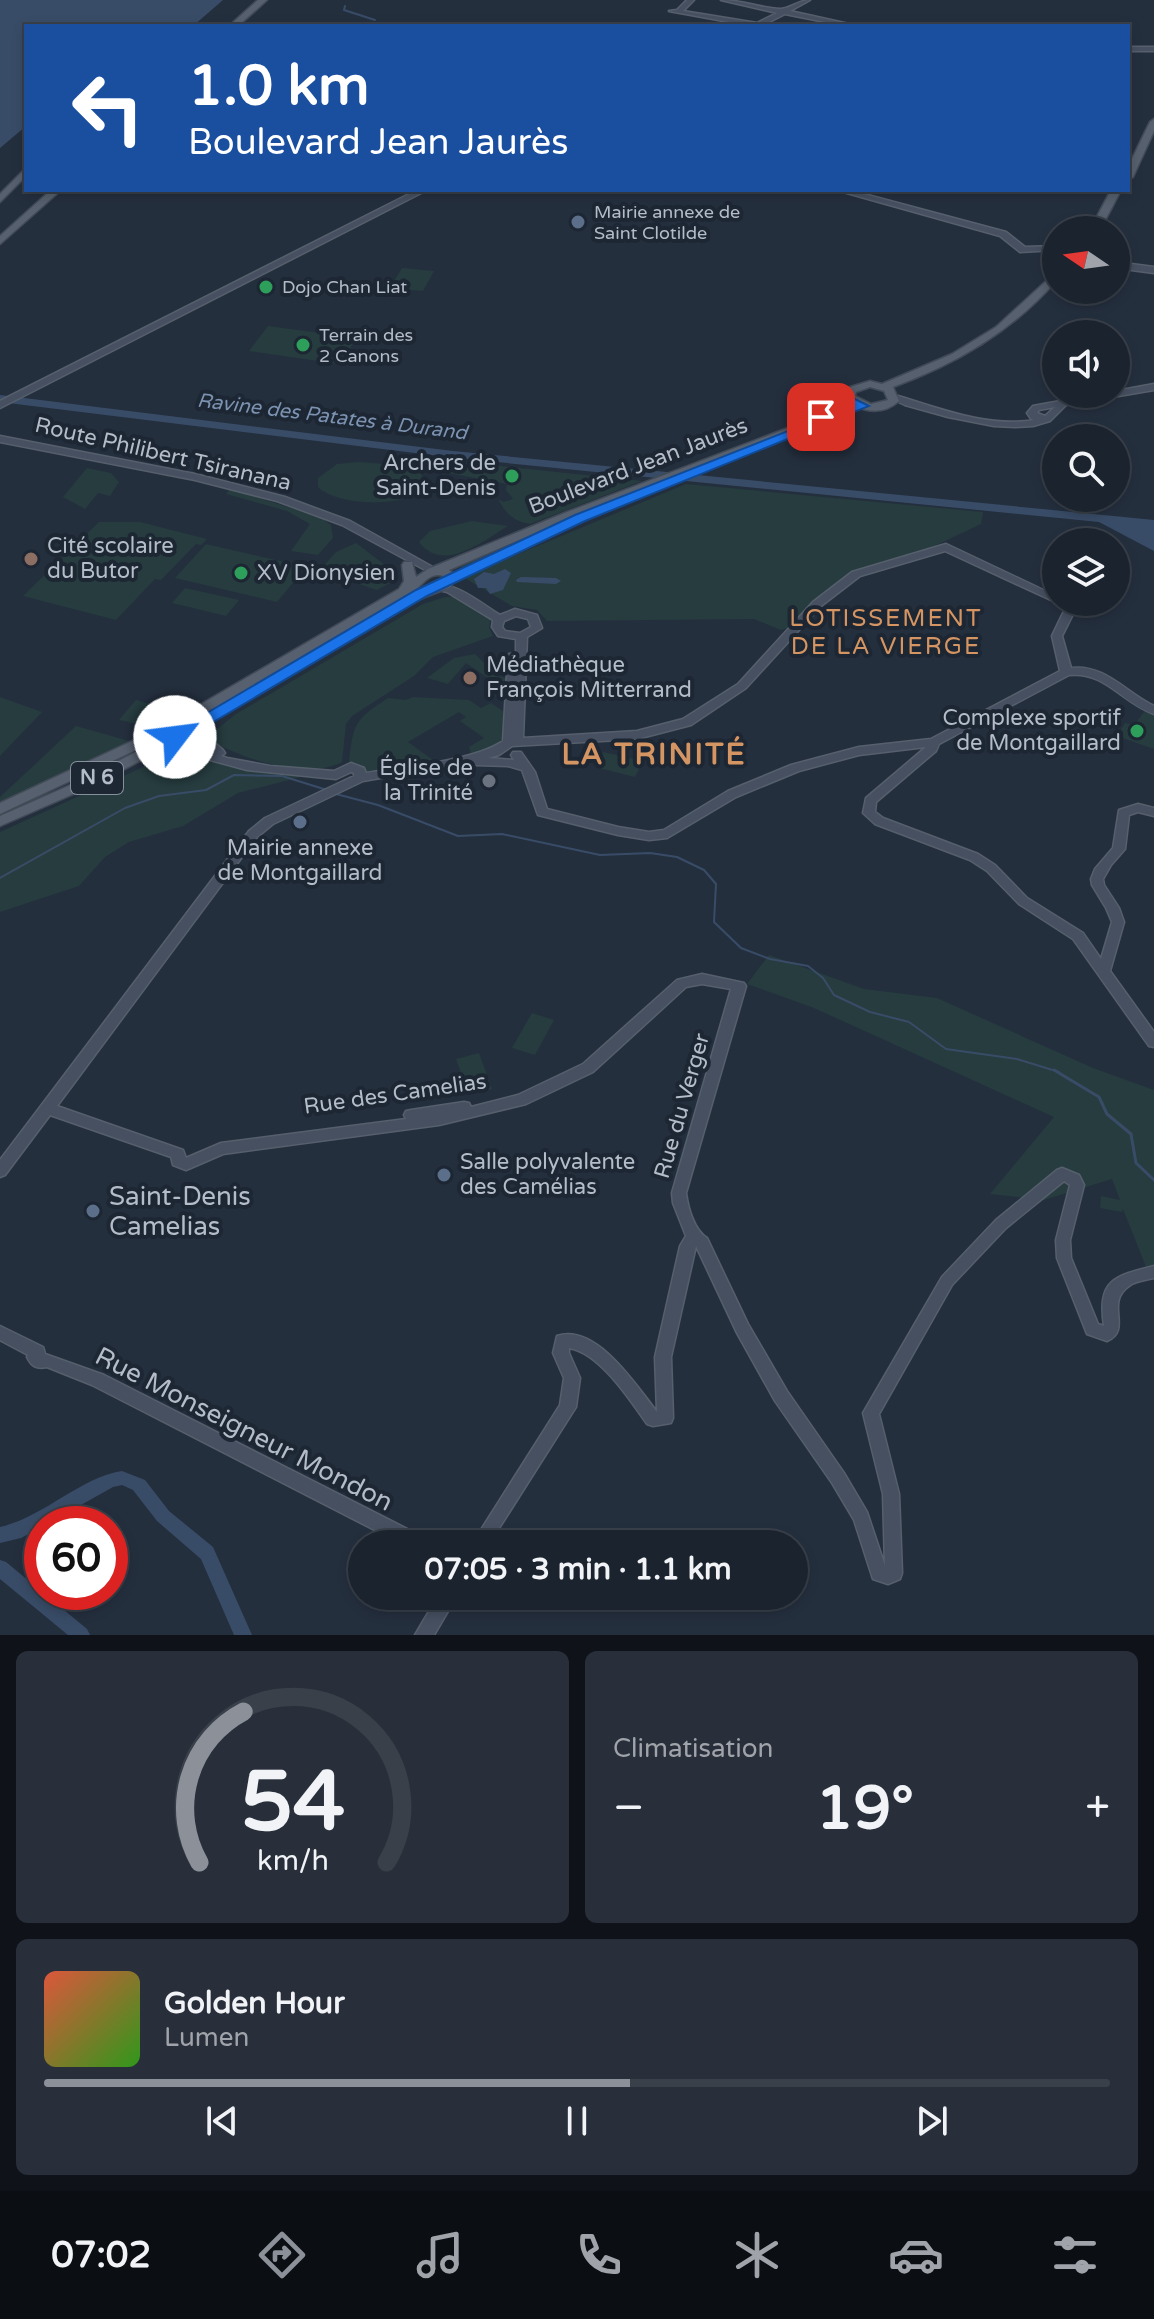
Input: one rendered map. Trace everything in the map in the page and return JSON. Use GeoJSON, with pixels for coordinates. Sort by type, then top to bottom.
{"type":"FeatureCollection","features":[{"type":"Feature","properties":{"kind":"main road"},"geometry":{"type":"LineString","coordinates":[[235,24],[263,0]]}},
{"type":"Feature","properties":{"kind":"main road"},"geometry":{"type":"LineString","coordinates":[[243,24],[271,0]]}},
{"type":"Feature","properties":{"kind":"main road"},"geometry":{"type":"LineString","coordinates":[[1130,161],[1154,111]]}},
{"type":"Feature","properties":{"kind":"main road"},"geometry":{"type":"LineString","coordinates":[[1130,173],[1154,122]]}},
{"type":"Feature","properties":{"kind":"main road"},"geometry":{"type":"LineString","coordinates":[[0,199],[24,173]]}},
{"type":"Feature","properties":{"kind":"main road"},"geometry":{"type":"LineString","coordinates":[[0,241],[54,192]]}},
{"type":"Feature","properties":{"kind":"main road"},"geometry":{"type":"LineString","coordinates":[[1106,216],[1118,193]]}},
{"type":"Feature","properties":{"kind":"main road","name":"N 6"},"geometry":{"type":"LineString","coordinates":[[1035,303],[1042,294]]}},
{"type":"Feature","properties":{"kind":"main road","name":"N 6"},"geometry":{"type":"LineString","coordinates":[[891,395],[856,387],[849,393],[858,404],[877,408],[891,395],[980,346],[1042,297]]}},
{"type":"Feature","properties":{"kind":"main road","name":"Boulevard Jean Jaurès"},"geometry":{"type":"LineString","coordinates":[[0,821],[89,782],[404,591],[858,404]]}},
{"type":"Feature","properties":{"kind":"main road"},"geometry":{"type":"LineString","coordinates":[[404,591],[410,581],[408,565]]}},
{"type":"Feature","properties":{"kind":"main road","name":"Boulevard Jean Jaurès"},"geometry":{"type":"LineString","coordinates":[[186,725],[436,579]]}},
{"type":"Feature","properties":{"kind":"main road","name":"Boulevard Jean Jaurès"},"geometry":{"type":"LineString","coordinates":[[0,809],[171,734]]}},
{"type":"Feature","properties":{"kind":"street"},"geometry":{"type":"LineString","coordinates":[[675,12],[684,0]]}},
{"type":"Feature","properties":{"kind":"street"},"geometry":{"type":"LineString","coordinates":[[675,12],[691,0]]}},
{"type":"Feature","properties":{"kind":"street"},"geometry":{"type":"LineString","coordinates":[[724,0],[846,24]]}},
{"type":"Feature","properties":{"kind":"street"},"geometry":{"type":"LineString","coordinates":[[755,24],[807,0]]}},
{"type":"Feature","properties":{"kind":"street"},"geometry":{"type":"LineString","coordinates":[[675,12],[747,24]]}},
{"type":"Feature","properties":{"kind":"street"},"geometry":{"type":"LineString","coordinates":[[1130,49],[1151,48]]}},
{"type":"Feature","properties":{"kind":"street"},"geometry":{"type":"LineString","coordinates":[[7,401],[411,192]]}},
{"type":"Feature","properties":{"kind":"street"},"geometry":{"type":"LineString","coordinates":[[94,354],[110,352],[199,303],[419,192]]}},
{"type":"Feature","properties":{"kind":"street"},"geometry":{"type":"LineString","coordinates":[[847,192],[1003,234],[1023,250],[1042,249]]}},
{"type":"Feature","properties":{"kind":"street"},"geometry":{"type":"LineString","coordinates":[[1130,266],[1154,269]]}},
{"type":"Feature","properties":{"kind":"street"},"geometry":{"type":"LineString","coordinates":[[891,395],[909,403],[1022,425],[1048,412],[1154,387]]}},
{"type":"Feature","properties":{"kind":"street","name":"Route Philibert Tsiranana"},"geometry":{"type":"LineString","coordinates":[[0,439],[258,492],[354,527],[436,579]]}},
{"type":"Feature","properties":{"kind":"street","name":"Route Philibert Tsiranana"},"geometry":{"type":"LineString","coordinates":[[317,512],[436,579]]}},
{"type":"Feature","properties":{"kind":"street"},"geometry":{"type":"LineString","coordinates":[[171,734],[231,762],[341,779],[464,760],[515,748],[637,735],[687,722],[742,686],[817,604],[861,571],[946,547],[1042,593]]}},
{"type":"Feature","properties":{"kind":"street"},"geometry":{"type":"LineString","coordinates":[[436,579],[504,616],[528,614],[537,620],[537,628],[518,637],[500,631],[504,616]]}},
{"type":"Feature","properties":{"kind":"street"},"geometry":{"type":"LineString","coordinates":[[1066,672],[1057,636],[1067,616]]}},
{"type":"Feature","properties":{"kind":"street"},"geometry":{"type":"LineString","coordinates":[[518,637],[515,748],[531,776],[539,808],[547,815],[655,836],[673,833],[746,786],[795,768],[859,751],[934,742],[1066,672],[1084,670],[1101,674],[1154,710]]}},
{"type":"Feature","properties":{"kind":"street"},"geometry":{"type":"LineString","coordinates":[[186,725],[231,762]]}},
{"type":"Feature","properties":{"kind":"street"},"geometry":{"type":"LineString","coordinates":[[934,742],[932,748],[870,801],[868,810],[871,815],[974,857],[991,868],[1023,901],[1078,936],[1105,969],[1154,1042]]}},
{"type":"Feature","properties":{"kind":"street"},"geometry":{"type":"LineString","coordinates":[[446,763],[499,761],[524,767]]}},
{"type":"Feature","properties":{"kind":"street"},"geometry":{"type":"LineString","coordinates":[[0,1171],[253,834],[269,821],[332,792],[341,779]]}},
{"type":"Feature","properties":{"kind":"street"},"geometry":{"type":"LineString","coordinates":[[1105,969],[1118,922],[1098,886],[1096,874],[1104,861],[1119,849],[1123,813],[1138,808],[1154,812]]}},
{"type":"Feature","properties":{"kind":"street","name":"Rue des Camelias"},"geometry":{"type":"LineString","coordinates":[[47,1108],[188,1155],[439,1120],[521,1100],[588,1068],[682,983],[702,979],[739,986]]}},
{"type":"Feature","properties":{"kind":"street","name":"Rue du Verger"},"geometry":{"type":"LineString","coordinates":[[739,986],[679,1193],[694,1237],[702,1242],[742,1328],[781,1396],[861,1517],[879,1573],[888,1576],[894,1573],[895,1557],[891,1494],[871,1413],[876,1399],[909,1352],[947,1281],[1001,1224],[1062,1174],[1074,1179],[1077,1185],[1063,1240],[1064,1258],[1092,1329],[1107,1334],[1112,1329],[1109,1299],[1118,1285],[1154,1272]]}},
{"type":"Feature","properties":{"kind":"street"},"geometry":{"type":"LineString","coordinates":[[489,1530],[568,1407],[572,1378],[561,1353],[562,1341],[579,1343],[617,1371],[653,1419],[665,1418],[663,1357],[687,1246],[694,1237]]}},
{"type":"Feature","properties":{"kind":"street","name":"Rue Monseigneur Mondon"},"geometry":{"type":"LineString","coordinates":[[0,1333],[392,1530]]}},
{"type":"Feature","properties":{"kind":"street"},"geometry":{"type":"LineString","coordinates":[[424,1635],[439,1610]]}},
{"type":"Feature","properties":{"kind":"green space"},"geometry":{"type":"Polygon","coordinates":[[[402,268],[434,271],[423,291],[390,288],[402,268]]]}},
{"type":"Feature","properties":{"kind":"green space","name":"Terrain des 2 Canons"},"geometry":{"type":"Polygon","coordinates":[[[268,326],[357,338],[339,364],[249,351],[268,326]]]}},
{"type":"Feature","properties":{"kind":"green space"},"geometry":{"type":"Polygon","coordinates":[[[852,404],[855,406],[788,436],[593,510],[462,568],[459,566],[591,508],[852,404]]]}},
{"type":"Feature","properties":{"kind":"green space"},"geometry":{"type":"Polygon","coordinates":[[[444,460],[642,481],[530,524],[507,513],[498,499],[504,502],[513,499],[506,490],[507,484],[443,472],[444,460]]]}},
{"type":"Feature","properties":{"kind":"green space"},"geometry":{"type":"Polygon","coordinates":[[[337,464],[399,465],[421,473],[425,486],[404,499],[372,502],[340,498],[318,487],[318,478],[337,464]]]}},
{"type":"Feature","properties":{"kind":"green space"},"geometry":{"type":"Polygon","coordinates":[[[87,468],[111,473],[119,482],[110,496],[98,493],[85,509],[63,497],[87,468]]]}},
{"type":"Feature","properties":{"kind":"green space"},"geometry":{"type":"Polygon","coordinates":[[[686,484],[983,512],[981,524],[907,559],[861,568],[819,599],[790,627],[781,630],[754,619],[547,621],[537,610],[512,606],[463,577],[686,484]]]}},
{"type":"Feature","properties":{"kind":"green space"},"geometry":{"type":"Polygon","coordinates":[[[230,489],[320,517],[331,525],[333,538],[318,555],[291,551],[310,524],[287,511],[226,494],[230,489]]]}},
{"type":"Feature","properties":{"kind":"green space"},"geometry":{"type":"Polygon","coordinates":[[[472,521],[508,526],[475,546],[451,555],[429,551],[419,542],[430,531],[472,521]]]}},
{"type":"Feature","properties":{"kind":"green space"},"geometry":{"type":"Polygon","coordinates":[[[99,522],[140,522],[207,539],[201,545],[196,544],[161,580],[155,579],[116,620],[23,596],[99,522]]]}},
{"type":"Feature","properties":{"kind":"green space"},"geometry":{"type":"Polygon","coordinates":[[[356,543],[389,568],[390,583],[377,590],[319,571],[336,552],[356,543]]]}},
{"type":"Feature","properties":{"kind":"green space","name":"XV Dionysien"},"geometry":{"type":"Polygon","coordinates":[[[206,544],[306,567],[277,602],[175,578],[206,544]]]}},
{"type":"Feature","properties":{"kind":"green space"},"geometry":{"type":"Polygon","coordinates":[[[185,588],[239,600],[226,616],[172,603],[185,588]]]}},
{"type":"Feature","properties":{"kind":"green space"},"geometry":{"type":"Polygon","coordinates":[[[456,597],[491,617],[489,627],[493,636],[433,657],[414,676],[352,716],[346,724],[342,762],[328,767],[292,768],[236,753],[207,737],[236,714],[423,604],[456,597]]]}},
{"type":"Feature","properties":{"kind":"green space"},"geometry":{"type":"Polygon","coordinates":[[[475,654],[497,676],[509,679],[507,687],[504,689],[466,663],[448,684],[427,678],[454,658],[475,654]]]}},
{"type":"Feature","properties":{"kind":"green space"},"geometry":{"type":"Polygon","coordinates":[[[0,697],[42,712],[0,756],[0,697]]]}},
{"type":"Feature","properties":{"kind":"green space"},"geometry":{"type":"Polygon","coordinates":[[[413,697],[469,700],[481,708],[491,703],[503,711],[505,738],[492,751],[471,754],[469,747],[484,738],[460,721],[466,717],[459,712],[408,742],[433,760],[365,773],[349,763],[354,731],[362,718],[388,698],[406,700],[413,697]]]}},
{"type":"Feature","properties":{"kind":"green space"},"geometry":{"type":"Polygon","coordinates":[[[136,700],[161,707],[145,726],[119,720],[136,700]]]}},
{"type":"Feature","properties":{"kind":"green space","name":"Complexe sportif de Montgaillard"},"geometry":{"type":"Polygon","coordinates":[[[1144,712],[1154,714],[1154,749],[1117,736],[1125,723],[1134,725],[1144,712]]]}},
{"type":"Feature","properties":{"kind":"green space"},"geometry":{"type":"Polygon","coordinates":[[[76,726],[133,742],[0,803],[0,797],[76,726]]]}},
{"type":"Feature","properties":{"kind":"green space"},"geometry":{"type":"Polygon","coordinates":[[[187,747],[234,767],[304,776],[238,793],[183,826],[129,842],[105,857],[79,886],[0,912],[0,832],[187,747]]]}},
{"type":"Feature","properties":{"kind":"green space"},"geometry":{"type":"Polygon","coordinates":[[[603,752],[643,761],[635,777],[595,767],[603,752]]]}},
{"type":"Feature","properties":{"kind":"green space"},"geometry":{"type":"Polygon","coordinates":[[[769,955],[864,989],[937,998],[1093,1068],[1154,1090],[1154,1269],[1146,1267],[1123,1209],[1122,1212],[1100,1208],[1101,1196],[1120,1200],[1112,1179],[1044,1200],[990,1194],[1054,1117],[814,1008],[747,984],[769,955]]]}},
{"type":"Feature","properties":{"kind":"green space"},"geometry":{"type":"Polygon","coordinates":[[[532,1013],[554,1020],[535,1055],[512,1048],[532,1013]]]}},
{"type":"Feature","properties":{"kind":"green space"},"geometry":{"type":"Polygon","coordinates":[[[479,1053],[492,1089],[469,1095],[456,1059],[479,1053]]]}},
{"type":"Feature","properties":{"kind":"water"},"geometry":{"type":"Polygon","coordinates":[[[0,0],[223,0],[195,24],[24,24],[24,128],[0,148],[0,0]]]}},
{"type":"Feature","properties":{"kind":"water","name":"Ravine des Patates à Durand"},"geometry":{"type":"Polygon","coordinates":[[[0,395],[453,451],[1042,509],[1042,512],[1154,520],[1154,551],[1130,538],[1130,528],[1110,528],[1099,522],[456,458],[0,402],[0,395]]]}},
{"type":"Feature","properties":{"kind":"water"},"geometry":{"type":"Polygon","coordinates":[[[505,569],[511,573],[503,590],[490,594],[486,588],[478,588],[474,579],[484,572],[494,574],[505,569]]]}},
{"type":"Feature","properties":{"kind":"waterway"},"geometry":{"type":"LineString","coordinates":[[345,6],[344,10],[375,20]]}},
{"type":"Feature","properties":{"kind":"waterway"},"geometry":{"type":"LineString","coordinates":[[521,580],[556,581]]}},
{"type":"Feature","properties":{"kind":"waterway"},"geometry":{"type":"LineString","coordinates":[[0,878],[125,808],[159,796],[206,790],[234,775],[282,776],[327,790]]}},
{"type":"Feature","properties":{"kind":"waterway"},"geometry":{"type":"LineString","coordinates":[[336,794],[378,805],[458,836],[502,834],[600,855],[650,853],[677,857],[704,870],[716,884],[714,922],[741,948],[770,959],[808,966],[823,978],[834,995],[870,1012],[909,1022],[946,1049],[1017,1059],[1056,1071]]}},
{"type":"Feature","properties":{"kind":"waterway"},"geometry":{"type":"LineString","coordinates":[[1056,1071],[1099,1097],[1107,1114],[1131,1134],[1136,1163],[1154,1180]]}},
{"type":"Feature","properties":{"kind":"waterway"},"geometry":{"type":"LineString","coordinates":[[0,1535],[21,1530],[110,1480],[122,1478],[139,1485],[163,1516],[207,1553],[243,1635]]}},
{"type":"Feature","properties":{"kind":"waterway"},"geometry":{"type":"LineString","coordinates":[[0,1568],[81,1635]]}},
{"type":"Feature","properties":{"kind":"place","name":"Mairie annexe de Saint Clotilde"},"geometry":{"type":"Point","coordinates":[578,222]}},
{"type":"Feature","properties":{"kind":"place","name":"Dojo Chan Liat"},"geometry":{"type":"Point","coordinates":[266,287]}},
{"type":"Feature","properties":{"kind":"place","name":"Terrain des 2 Canons"},"geometry":{"type":"Point","coordinates":[303,345]}},
{"type":"Feature","properties":{"kind":"place","name":"Archers de Saint-Denis"},"geometry":{"type":"Point","coordinates":[512,476]}},
{"type":"Feature","properties":{"kind":"place","name":"Cité scolaire du Butor"},"geometry":{"type":"Point","coordinates":[31,559]}},
{"type":"Feature","properties":{"kind":"place","name":"XV Dionysien"},"geometry":{"type":"Point","coordinates":[241,573]}},
{"type":"Feature","properties":{"kind":"place","name":"Médiathèque François Mitterrand"},"geometry":{"type":"Point","coordinates":[470,678]}},
{"type":"Feature","properties":{"kind":"place","name":"Complexe sportif de Montgaillard"},"geometry":{"type":"Point","coordinates":[1137,731]}},
{"type":"Feature","properties":{"kind":"place","name":"Église de la Trinité"},"geometry":{"type":"Point","coordinates":[489,781]}},
{"type":"Feature","properties":{"kind":"place","name":"Mairie annexe de Montgaillard"},"geometry":{"type":"Point","coordinates":[300,822]}},
{"type":"Feature","properties":{"kind":"place","name":"Salle polyvalente des Camélias"},"geometry":{"type":"Point","coordinates":[444,1175]}},
{"type":"Feature","properties":{"kind":"place","name":"Saint-Denis Camelias"},"geometry":{"type":"Point","coordinates":[93,1211]}},
{"type":"Feature","properties":{"kind":"district","name":"LOTISSEMENT DE LA VIERGE"},"geometry":{"type":"Point","coordinates":[886,632]}},
{"type":"Feature","properties":{"kind":"district","name":"LA TRINITÉ"},"geometry":{"type":"Point","coordinates":[654,754]}},
{"type":"Feature","properties":{"kind":"route"},"geometry":{"type":"LineString","coordinates":[[175,737],[421,593],[447,584],[450,578],[465,570],[580,518],[794,436],[862,406],[853,402],[821,417]]}}]}
